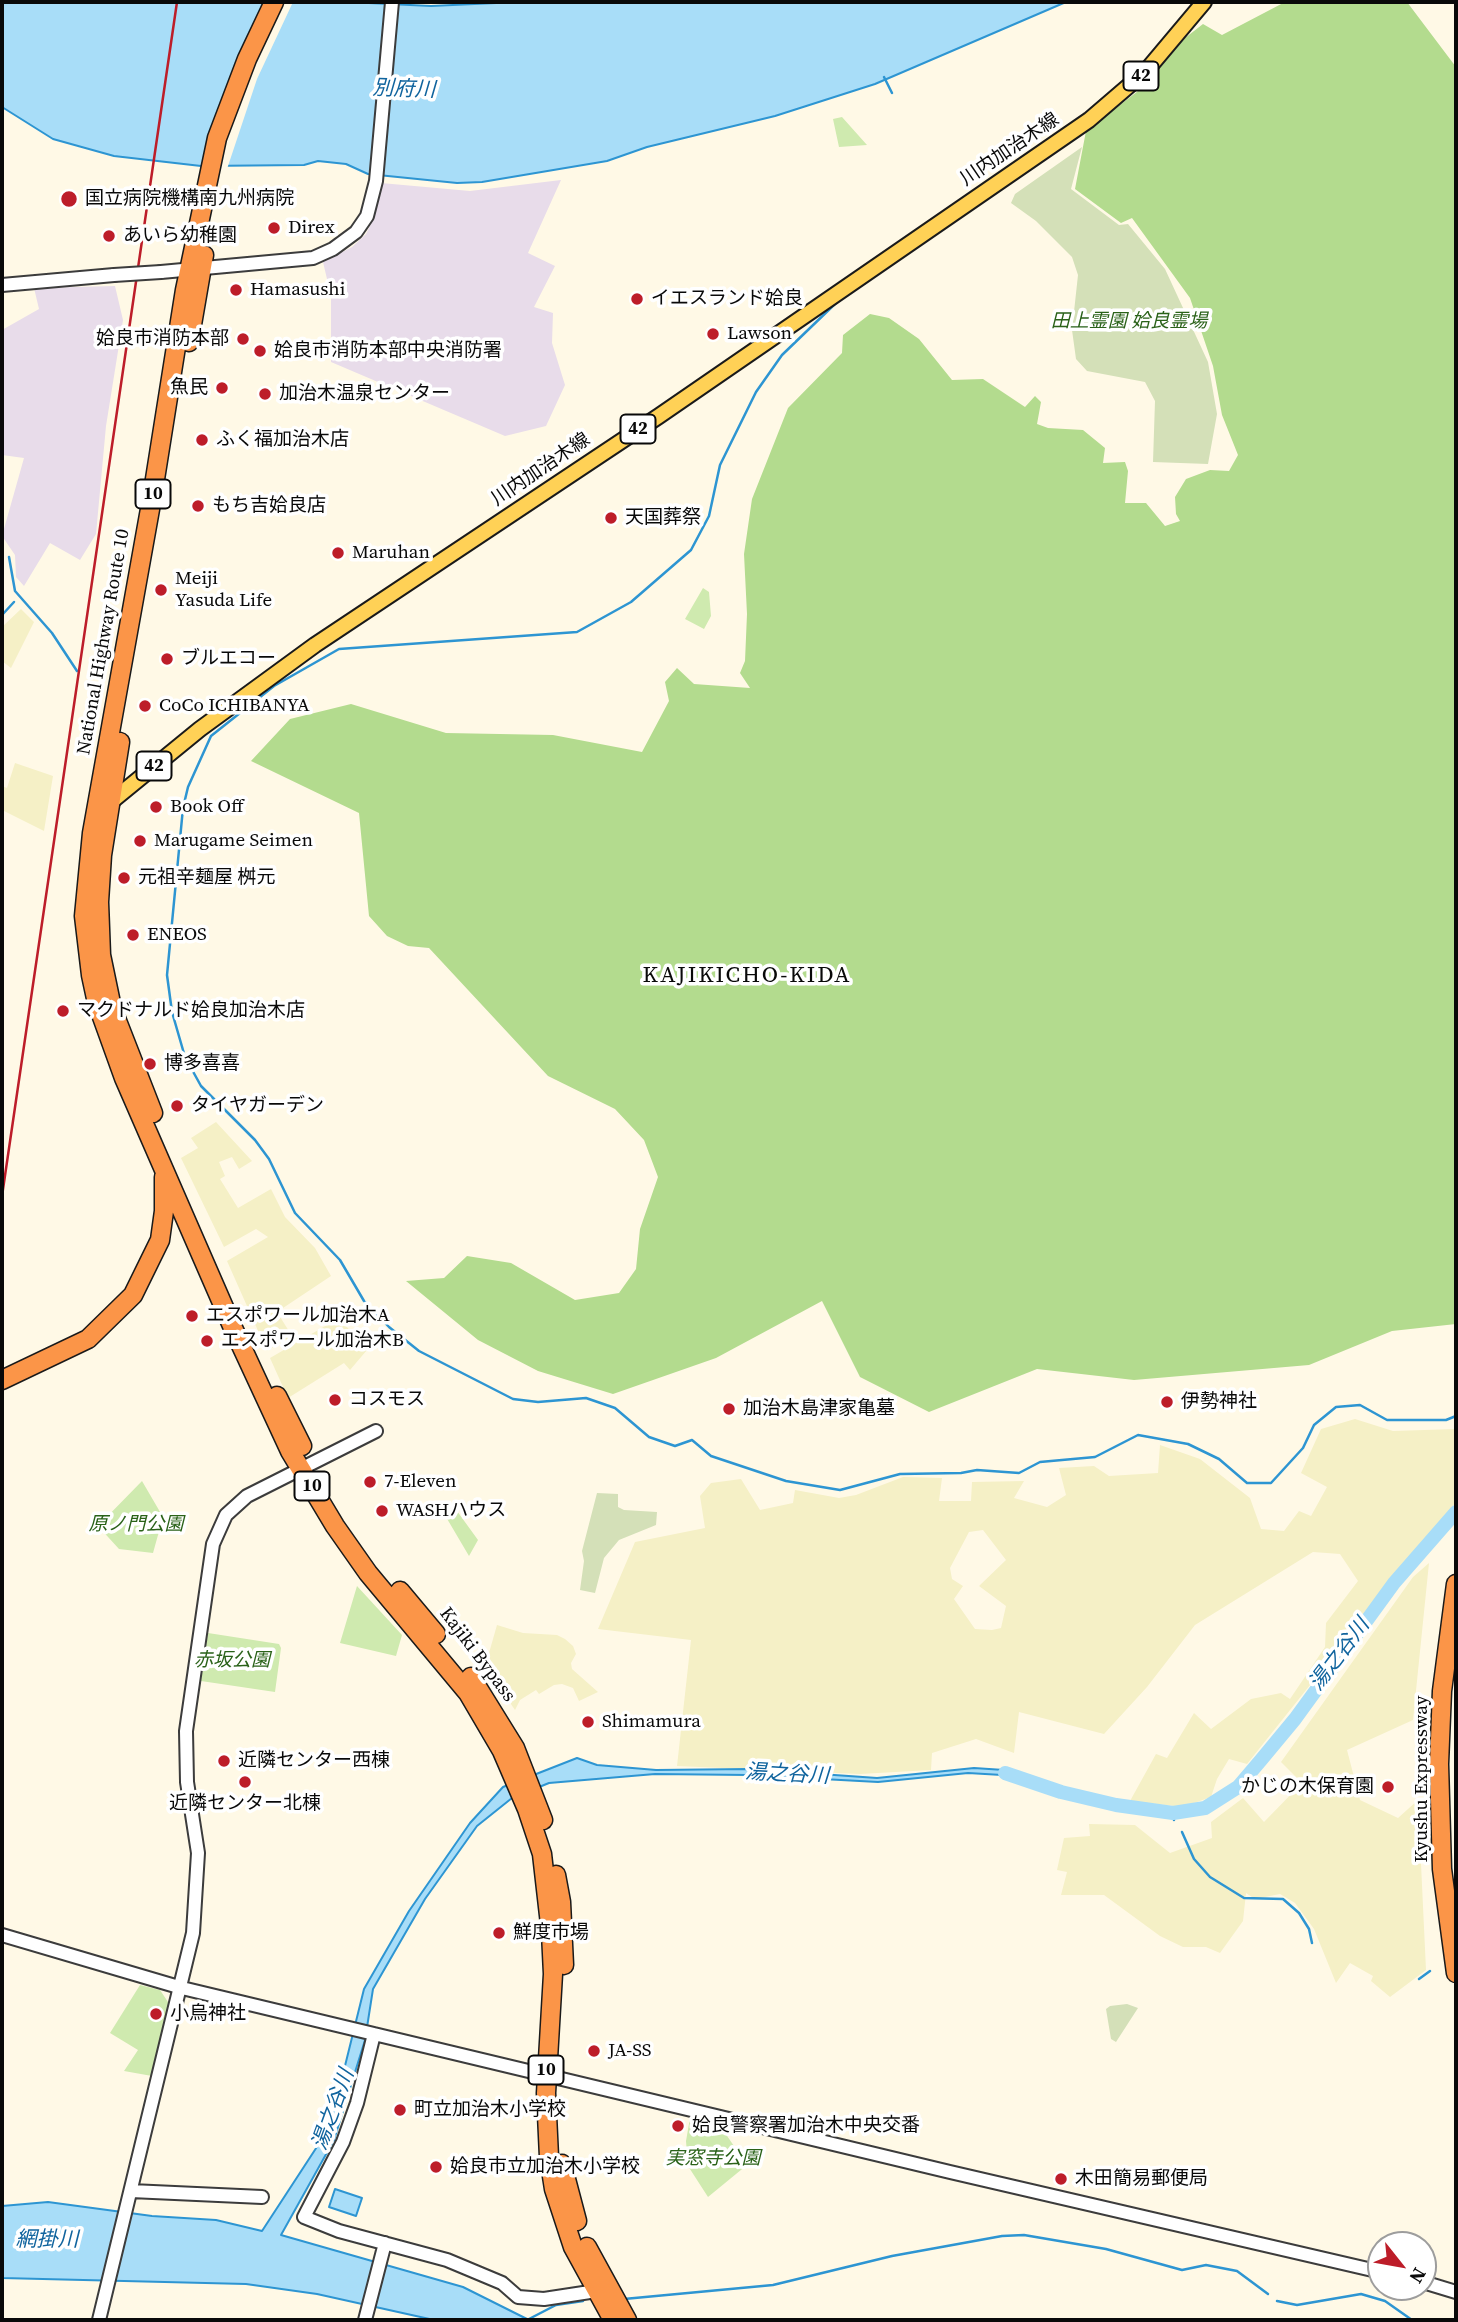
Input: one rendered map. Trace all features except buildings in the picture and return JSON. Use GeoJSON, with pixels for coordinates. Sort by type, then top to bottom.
{"type":"FeatureCollection","features":[{"type":"Feature","properties":{"kind":"highway","name":"National Highway Route 10"},"geometry":{"type":"LineString","coordinates":[[164,1166],[120,1067],[95,994],[84,916],[152,498],[213,175],[228,105],[274,2]]}},
{"type":"Feature","properties":{"kind":"highway","name":"National Highway Route 10"},"geometry":{"type":"LineString","coordinates":[[213,175],[238,108],[285,2]]}},
{"type":"Feature","properties":{"kind":"highway","name":"National Highway Route 10"},"geometry":{"type":"LineString","coordinates":[[2,1380],[88,1339],[106,1325],[138,1288],[160,1240],[164,1211],[164,1140],[112,1008],[101,955],[99,902],[102,809],[117,756],[195,269]]}},
{"type":"Feature","properties":{"kind":"highway","name":"Kajiki Bypass"},"geometry":{"type":"LineString","coordinates":[[164,1140],[307,1468]]}},
{"type":"Feature","properties":{"kind":"highway","name":"Kajiki Bypass"},"geometry":{"type":"LineString","coordinates":[[164,1166],[271,1413],[363,1546],[475,1683],[500,1721],[553,1858],[563,1925],[565,1977],[552,2076],[557,2122],[566,2185],[583,2241],[613,2320]]}},
{"type":"Feature","properties":{"kind":"highway","name":"10"},"geometry":{"type":"LineString","coordinates":[[160,1240],[174,1233],[182,1234],[206,1264]]}},
{"type":"Feature","properties":{"kind":"highway","name":"Kyushu Expressway"},"geometry":{"type":"LineString","coordinates":[[1456,1584],[1442,1690],[1439,1764],[1442,1869],[1456,1973]]}},
{"type":"Feature","properties":{"kind":"highway","name":"Kyushu Expressway"},"geometry":{"type":"LineString","coordinates":[[1456,1666],[1450,1763],[1456,1886]]}},
{"type":"Feature","properties":{"kind":"highway","name":"Kajiki Bypass"},"geometry":{"type":"LineString","coordinates":[[603,2290],[627,2320]]}},
{"type":"Feature","properties":{"kind":"main road","name":"川内加治木線"},"geometry":{"type":"LineString","coordinates":[[102,809],[200,729],[314,645],[659,416],[1090,120],[1146,71],[1204,2]]}},
{"type":"Feature","properties":{"kind":"main road"},"geometry":{"type":"LineString","coordinates":[[117,756],[126,771],[134,775],[146,773]]}},
{"type":"Feature","properties":{"kind":"street"},"geometry":{"type":"LineString","coordinates":[[2,285],[313,258],[333,249],[356,232],[367,216],[376,181],[392,2]]}},
{"type":"Feature","properties":{"kind":"street"},"geometry":{"type":"LineString","coordinates":[[99,2320],[182,1988],[193,1933],[198,1887],[198,1853],[187,1782],[186,1731],[214,1544],[220,1524],[234,1506],[247,1496],[376,1431]]}},
{"type":"Feature","properties":{"kind":"street"},"geometry":{"type":"LineString","coordinates":[[2,1935],[76,1959],[182,1988],[1367,2269]]}},
{"type":"Feature","properties":{"kind":"street"},"geometry":{"type":"LineString","coordinates":[[373,2034],[357,2103],[343,2142],[304,2217],[384,2249],[458,2264],[502,2283],[518,2297],[544,2299],[603,2290]]}},
{"type":"Feature","properties":{"kind":"street"},"geometry":{"type":"LineString","coordinates":[[131,2193],[262,2197]]}},
{"type":"Feature","properties":{"kind":"street"},"geometry":{"type":"LineString","coordinates":[[365,2320],[384,2249]]}},
{"type":"Feature","properties":{"kind":"street"},"geometry":{"type":"LineString","coordinates":[[1437,2286],[1456,2292]]}},
{"type":"Feature","properties":{"kind":"shaded area"},"geometry":{"type":"Polygon","coordinates":[[[561,180],[528,253],[555,266],[534,307],[553,313],[552,343],[565,385],[546,426],[505,436],[331,362],[331,296],[323,262],[352,247],[366,234],[374,217],[381,183],[470,191],[561,180]]]}},
{"type":"Feature","properties":{"kind":"shaded area"},"geometry":{"type":"Polygon","coordinates":[[[115,286],[123,320],[106,426],[96,534],[80,560],[50,543],[24,586],[16,577],[15,555],[2,536],[24,458],[2,455],[2,330],[39,309],[34,288],[115,286]]]}},
{"type":"Feature","properties":{"kind":"shaded area"},"geometry":{"type":"Polygon","coordinates":[[[21,609],[34,622],[11,668],[2,661],[2,627],[21,609]]]}},
{"type":"Feature","properties":{"kind":"shaded area"},"geometry":{"type":"Polygon","coordinates":[[[15,763],[53,776],[44,831],[2,810],[2,786],[7,788],[15,763]]]}},
{"type":"Feature","properties":{"kind":"shaded area"},"geometry":{"type":"Polygon","coordinates":[[[216,1122],[252,1161],[239,1169],[232,1157],[219,1162],[225,1176],[220,1179],[238,1208],[271,1189],[285,1217],[315,1248],[331,1276],[277,1312],[292,1336],[267,1351],[227,1261],[268,1237],[256,1229],[224,1247],[181,1158],[198,1148],[191,1138],[216,1122]]]}},
{"type":"Feature","properties":{"kind":"shaded area"},"geometry":{"type":"Polygon","coordinates":[[[339,1318],[367,1350],[350,1370],[344,1363],[288,1398],[270,1358],[339,1318]]]}},
{"type":"Feature","properties":{"kind":"shaded area"},"geometry":{"type":"Polygon","coordinates":[[[1355,1419],[1393,1431],[1456,1429],[1456,1502],[1247,1764],[1229,1759],[1217,1779],[1211,1797],[1183,1807],[1130,1801],[1156,1754],[1167,1758],[1194,1713],[1211,1729],[1251,1699],[1281,1693],[1290,1699],[1325,1647],[1326,1623],[1358,1581],[1340,1554],[1313,1552],[1195,1625],[1147,1687],[1104,1734],[1019,1712],[1014,1753],[976,1739],[932,1753],[931,1770],[860,1774],[677,1766],[691,1640],[598,1629],[635,1542],[705,1528],[700,1496],[711,1483],[741,1479],[760,1510],[793,1503],[795,1490],[839,1498],[856,1495],[903,1477],[942,1478],[939,1501],[971,1501],[972,1482],[1024,1481],[1014,1498],[1047,1507],[1066,1495],[1059,1468],[1094,1466],[1109,1476],[1158,1473],[1160,1445],[1200,1459],[1250,1498],[1261,1529],[1284,1531],[1299,1511],[1311,1516],[1327,1487],[1301,1473],[1321,1429],[1355,1419]],[[983,1530],[969,1532],[950,1568],[952,1579],[963,1586],[954,1599],[975,1629],[1001,1628],[1006,1606],[979,1586],[1006,1560],[983,1530]]]}},
{"type":"Feature","properties":{"kind":"shaded area"},"geometry":{"type":"Polygon","coordinates":[[[1429,1563],[1413,1720],[1347,1750],[1360,1800],[1398,1818],[1418,1800],[1426,1970],[1390,1997],[1371,1981],[1373,1976],[1350,1963],[1336,1983],[1314,1929],[1295,1903],[1280,1894],[1255,1899],[1246,1893],[1243,1921],[1220,1953],[1206,1947],[1183,1947],[1160,1936],[1104,1895],[1061,1895],[1067,1872],[1057,1870],[1064,1838],[1090,1836],[1089,1824],[1135,1825],[1170,1853],[1212,1838],[1211,1822],[1243,1798],[1264,1822],[1302,1783],[1281,1762],[1413,1577],[1429,1563]]]}},
{"type":"Feature","properties":{"kind":"shaded area"},"geometry":{"type":"Polygon","coordinates":[[[497,1625],[523,1633],[557,1635],[565,1639],[573,1646],[576,1654],[571,1663],[572,1669],[598,1692],[579,1701],[573,1688],[562,1684],[554,1685],[539,1694],[536,1690],[520,1700],[515,1710],[483,1663],[487,1660],[497,1625]]]}},
{"type":"Feature","properties":{"kind":"green space"},"geometry":{"type":"Polygon","coordinates":[[[1285,2],[1407,2],[1456,67],[1456,1324],[1392,1331],[1309,1365],[1134,1380],[1037,1369],[929,1412],[860,1377],[822,1301],[716,1358],[613,1394],[538,1371],[478,1340],[406,1281],[444,1278],[467,1256],[511,1263],[575,1300],[619,1293],[636,1269],[640,1229],[658,1177],[644,1140],[615,1109],[548,1076],[429,948],[408,946],[387,936],[369,916],[359,813],[251,761],[290,719],[351,704],[446,733],[553,735],[642,752],[669,701],[665,682],[677,668],[694,684],[750,688],[740,673],[745,661],[747,614],[744,554],[752,499],[788,408],[842,353],[843,335],[870,314],[889,318],[919,339],[952,380],[983,379],[1025,407],[1035,396],[1041,402],[1037,424],[1048,428],[1083,430],[1105,448],[1103,463],[1125,462],[1128,471],[1125,503],[1146,503],[1165,526],[1180,521],[1176,514],[1175,497],[1186,479],[1210,470],[1229,471],[1238,455],[1222,415],[1213,366],[1190,298],[1132,218],[1121,223],[1075,189],[1086,131],[1142,88],[1185,38],[1203,24],[1222,35],[1285,2]]]}},
{"type":"Feature","properties":{"kind":"green space"},"geometry":{"type":"Polygon","coordinates":[[[842,117],[867,145],[839,147],[833,119],[842,117]]]}},
{"type":"Feature","properties":{"kind":"green space","name":"田上霊園 姶良霊場"},"geometry":{"type":"Polygon","coordinates":[[[1082,147],[1071,189],[1119,225],[1128,224],[1165,269],[1208,362],[1217,414],[1208,464],[1153,462],[1155,401],[1145,382],[1087,371],[1076,359],[1072,330],[1078,275],[1072,257],[1036,221],[1011,203],[1015,194],[1082,147]]]}},
{"type":"Feature","properties":{"kind":"green space"},"geometry":{"type":"Polygon","coordinates":[[[703,588],[709,592],[711,616],[704,629],[685,619],[703,588]]]}},
{"type":"Feature","properties":{"kind":"green space","name":"原ノ門公園"},"geometry":{"type":"Polygon","coordinates":[[[142,1481],[163,1517],[153,1553],[119,1549],[98,1526],[142,1481]]]}},
{"type":"Feature","properties":{"kind":"green space"},"geometry":{"type":"Polygon","coordinates":[[[597,1493],[618,1494],[618,1507],[624,1510],[657,1512],[656,1525],[619,1540],[604,1558],[595,1593],[580,1590],[584,1561],[582,1551],[597,1493]]]}},
{"type":"Feature","properties":{"kind":"green space"},"geometry":{"type":"Polygon","coordinates":[[[457,1511],[478,1540],[469,1556],[446,1517],[457,1511]]]}},
{"type":"Feature","properties":{"kind":"green space"},"geometry":{"type":"Polygon","coordinates":[[[357,1586],[402,1635],[396,1656],[340,1643],[357,1586]]]}},
{"type":"Feature","properties":{"kind":"green space","name":"赤坂公園"},"geometry":{"type":"Polygon","coordinates":[[[208,1633],[279,1644],[281,1648],[275,1692],[201,1681],[208,1633]]]}},
{"type":"Feature","properties":{"kind":"green space"},"geometry":{"type":"Polygon","coordinates":[[[140,1985],[160,1990],[170,2005],[152,2076],[124,2071],[138,2050],[110,2033],[140,1985]]]}},
{"type":"Feature","properties":{"kind":"green space"},"geometry":{"type":"Polygon","coordinates":[[[1127,2004],[1138,2008],[1116,2042],[1111,2039],[1106,2009],[1127,2004]]]}},
{"type":"Feature","properties":{"kind":"green space","name":"実窓寺公園"},"geometry":{"type":"Polygon","coordinates":[[[690,2118],[723,2130],[747,2165],[708,2197],[688,2166],[686,2141],[690,2118]]]}},
{"type":"Feature","properties":{"kind":"water","name":"別府川"},"geometry":{"type":"Polygon","coordinates":[[[2,2],[348,2],[431,6],[518,2],[1066,2],[875,84],[775,116],[647,147],[607,161],[482,182],[457,183],[368,174],[346,164],[318,161],[304,165],[201,166],[114,156],[53,139],[2,107],[2,2]]]}},
{"type":"Feature","properties":{"kind":"water","name":"網掛川"},"geometry":{"type":"Polygon","coordinates":[[[577,1758],[597,1765],[656,1770],[749,1769],[877,1778],[974,1768],[1004,1770],[1024,1777],[1023,1781],[1002,1775],[968,1773],[878,1782],[748,1775],[655,1774],[549,1783],[512,1798],[477,1826],[425,1899],[373,1989],[365,2040],[334,2140],[281,2235],[463,2287],[529,2320],[434,2320],[317,2294],[246,2284],[2,2278],[2,2206],[48,2202],[152,2216],[216,2220],[262,2231],[324,2136],[341,2082],[364,1989],[409,1911],[470,1823],[503,1787],[577,1758]]]}},
{"type":"Feature","properties":{"kind":"water"},"geometry":{"type":"Polygon","coordinates":[[[335,2189],[362,2198],[356,2216],[329,2207],[335,2189]]]}},
{"type":"Feature","properties":{"kind":"pier"},"geometry":{"type":"Polygon","coordinates":[[[266,2],[293,2],[257,79],[227,169],[202,169],[266,2]]]}},
{"type":"Feature","properties":{"kind":"waterway"},"geometry":{"type":"LineString","coordinates":[[884,77],[892,93]]}},
{"type":"Feature","properties":{"kind":"waterway"},"geometry":{"type":"LineString","coordinates":[[854,290],[865,283]]}},
{"type":"Feature","properties":{"kind":"waterway"},"geometry":{"type":"LineString","coordinates":[[837,302],[782,355],[756,392],[720,465],[709,516],[691,550],[631,602],[577,632],[339,649],[274,686],[211,736],[188,787],[183,808],[167,975],[172,1012],[185,1057],[201,1086],[255,1140],[269,1159],[295,1213],[340,1260],[364,1301],[389,1327],[419,1351],[513,1399],[538,1402],[586,1398],[615,1408],[649,1437],[675,1446],[692,1440],[711,1456],[786,1481],[840,1490],[900,1474],[961,1473],[977,1470],[1019,1473],[1040,1462],[1095,1457],[1138,1435],[1188,1444],[1219,1459],[1247,1483],[1271,1483],[1303,1448],[1314,1425],[1336,1407],[1360,1405],[1387,1420],[1446,1420],[1456,1416]]}},
{"type":"Feature","properties":{"kind":"waterway"},"geometry":{"type":"LineString","coordinates":[[9,557],[15,591],[52,633],[77,671]]}},
{"type":"Feature","properties":{"kind":"waterway"},"geometry":{"type":"LineString","coordinates":[[2,615],[14,602]]}},
{"type":"Feature","properties":{"kind":"waterway","name":"湯之谷川"},"geometry":{"type":"LineString","coordinates":[[1005,1773],[1061,1792],[1116,1805],[1173,1813],[1205,1808],[1238,1787],[1261,1760],[1295,1719],[1394,1583],[1456,1512]]}},
{"type":"Feature","properties":{"kind":"waterway","name":"湯之谷川"},"geometry":{"type":"LineString","coordinates":[[1173,1813],[1174,1820]]}},
{"type":"Feature","properties":{"kind":"waterway"},"geometry":{"type":"LineString","coordinates":[[1182,1832],[1194,1859],[1210,1877],[1244,1898],[1283,1899],[1299,1913],[1309,1929],[1312,1943]]}},
{"type":"Feature","properties":{"kind":"waterway"},"geometry":{"type":"LineString","coordinates":[[1419,1979],[1430,1971]]}},
{"type":"Feature","properties":{"kind":"waterway"},"geometry":{"type":"LineString","coordinates":[[624,2299],[773,2285],[892,2256],[1002,2236],[1024,2235],[1106,2249],[1182,2270],[1206,2265],[1237,2271],[1268,2294]]}},
{"type":"Feature","properties":{"kind":"waterway"},"geometry":{"type":"LineString","coordinates":[[1277,2301],[1297,2305],[1361,2294],[1385,2301],[1412,2320]]}},
{"type":"Feature","properties":{"kind":"waterway"},"geometry":{"type":"LineString","coordinates":[[527,2320],[556,2305],[583,2301]]}},
{"type":"Feature","properties":{"kind":"railway"},"geometry":{"type":"LineString","coordinates":[[2,1196],[177,2]]}},
{"type":"Feature","properties":{"kind":"place","name":"国立病院機構南九州病院"},"geometry":{"type":"Point","coordinates":[69,199]}},
{"type":"Feature","properties":{"kind":"place","name":"Direx"},"geometry":{"type":"Point","coordinates":[274,228]}},
{"type":"Feature","properties":{"kind":"place","name":"あいら幼稚園"},"geometry":{"type":"Point","coordinates":[109,236]}},
{"type":"Feature","properties":{"kind":"place","name":"Hamasushi"},"geometry":{"type":"Point","coordinates":[236,290]}},
{"type":"Feature","properties":{"kind":"place","name":"イエスランド姶良"},"geometry":{"type":"Point","coordinates":[637,299]}},
{"type":"Feature","properties":{"kind":"place","name":"Lawson"},"geometry":{"type":"Point","coordinates":[713,334]}},
{"type":"Feature","properties":{"kind":"place","name":"姶良市消防本部"},"geometry":{"type":"Point","coordinates":[243,339]}},
{"type":"Feature","properties":{"kind":"place","name":"姶良市消防本部中央消防署"},"geometry":{"type":"Point","coordinates":[260,351]}},
{"type":"Feature","properties":{"kind":"place","name":"魚民"},"geometry":{"type":"Point","coordinates":[222,388]}},
{"type":"Feature","properties":{"kind":"place","name":"加治木温泉センター"},"geometry":{"type":"Point","coordinates":[265,394]}},
{"type":"Feature","properties":{"kind":"place","name":"ふく福加治木店"},"geometry":{"type":"Point","coordinates":[202,440]}},
{"type":"Feature","properties":{"kind":"place","name":"もち吉姶良店"},"geometry":{"type":"Point","coordinates":[198,506]}},
{"type":"Feature","properties":{"kind":"place","name":"天国葬祭"},"geometry":{"type":"Point","coordinates":[611,518]}},
{"type":"Feature","properties":{"kind":"place","name":"Maruhan"},"geometry":{"type":"Point","coordinates":[338,553]}},
{"type":"Feature","properties":{"kind":"place","name":"Meiji Yasuda Life"},"geometry":{"type":"Point","coordinates":[161,590]}},
{"type":"Feature","properties":{"kind":"place","name":"ブルエコー"},"geometry":{"type":"Point","coordinates":[167,659]}},
{"type":"Feature","properties":{"kind":"place","name":"CoCo ICHIBANYA"},"geometry":{"type":"Point","coordinates":[145,706]}},
{"type":"Feature","properties":{"kind":"place","name":"Book Off"},"geometry":{"type":"Point","coordinates":[156,807]}},
{"type":"Feature","properties":{"kind":"place","name":"Marugame Seimen"},"geometry":{"type":"Point","coordinates":[140,841]}},
{"type":"Feature","properties":{"kind":"place","name":"元祖辛麺屋 桝元"},"geometry":{"type":"Point","coordinates":[124,878]}},
{"type":"Feature","properties":{"kind":"place","name":"ENEOS"},"geometry":{"type":"Point","coordinates":[133,935]}},
{"type":"Feature","properties":{"kind":"place","name":"マクドナルド姶良加治木店"},"geometry":{"type":"Point","coordinates":[63,1011]}},
{"type":"Feature","properties":{"kind":"place","name":"博多喜喜"},"geometry":{"type":"Point","coordinates":[150,1064]}},
{"type":"Feature","properties":{"kind":"place","name":"タイヤガーデン"},"geometry":{"type":"Point","coordinates":[177,1106]}},
{"type":"Feature","properties":{"kind":"place","name":"エスポワール加治木A"},"geometry":{"type":"Point","coordinates":[192,1316]}},
{"type":"Feature","properties":{"kind":"place","name":"エスポワール加治木B"},"geometry":{"type":"Point","coordinates":[207,1341]}},
{"type":"Feature","properties":{"kind":"place","name":"コスモス"},"geometry":{"type":"Point","coordinates":[335,1400]}},
{"type":"Feature","properties":{"kind":"place","name":"伊勢神社"},"geometry":{"type":"Point","coordinates":[1167,1402]}},
{"type":"Feature","properties":{"kind":"place","name":"加治木島津家亀墓"},"geometry":{"type":"Point","coordinates":[729,1409]}},
{"type":"Feature","properties":{"kind":"place","name":"7-Eleven"},"geometry":{"type":"Point","coordinates":[370,1482]}},
{"type":"Feature","properties":{"kind":"place","name":"WASHハウス"},"geometry":{"type":"Point","coordinates":[382,1511]}},
{"type":"Feature","properties":{"kind":"place","name":"Shimamura"},"geometry":{"type":"Point","coordinates":[588,1722]}},
{"type":"Feature","properties":{"kind":"place","name":"近隣センター西棟"},"geometry":{"type":"Point","coordinates":[224,1761]}},
{"type":"Feature","properties":{"kind":"place","name":"近隣センター北棟"},"geometry":{"type":"Point","coordinates":[245,1782]}},
{"type":"Feature","properties":{"kind":"place","name":"かじの木保育園"},"geometry":{"type":"Point","coordinates":[1388,1787]}},
{"type":"Feature","properties":{"kind":"place","name":"鮮度市場"},"geometry":{"type":"Point","coordinates":[499,1933]}},
{"type":"Feature","properties":{"kind":"place","name":"小烏神社"},"geometry":{"type":"Point","coordinates":[156,2014]}},
{"type":"Feature","properties":{"kind":"place","name":"JA-SS"},"geometry":{"type":"Point","coordinates":[594,2051]}},
{"type":"Feature","properties":{"kind":"place","name":"町立加治木小学校"},"geometry":{"type":"Point","coordinates":[400,2110]}},
{"type":"Feature","properties":{"kind":"place","name":"姶良警察署加治木中央交番"},"geometry":{"type":"Point","coordinates":[678,2126]}},
{"type":"Feature","properties":{"kind":"place","name":"姶良市立加治木小学校"},"geometry":{"type":"Point","coordinates":[436,2167]}},
{"type":"Feature","properties":{"kind":"place","name":"木田簡易郵便局"},"geometry":{"type":"Point","coordinates":[1061,2179]}},
{"type":"Feature","properties":{"kind":"district","name":"KAJIKICHO-KIDA"},"geometry":{"type":"Point","coordinates":[747,976]}}]}
